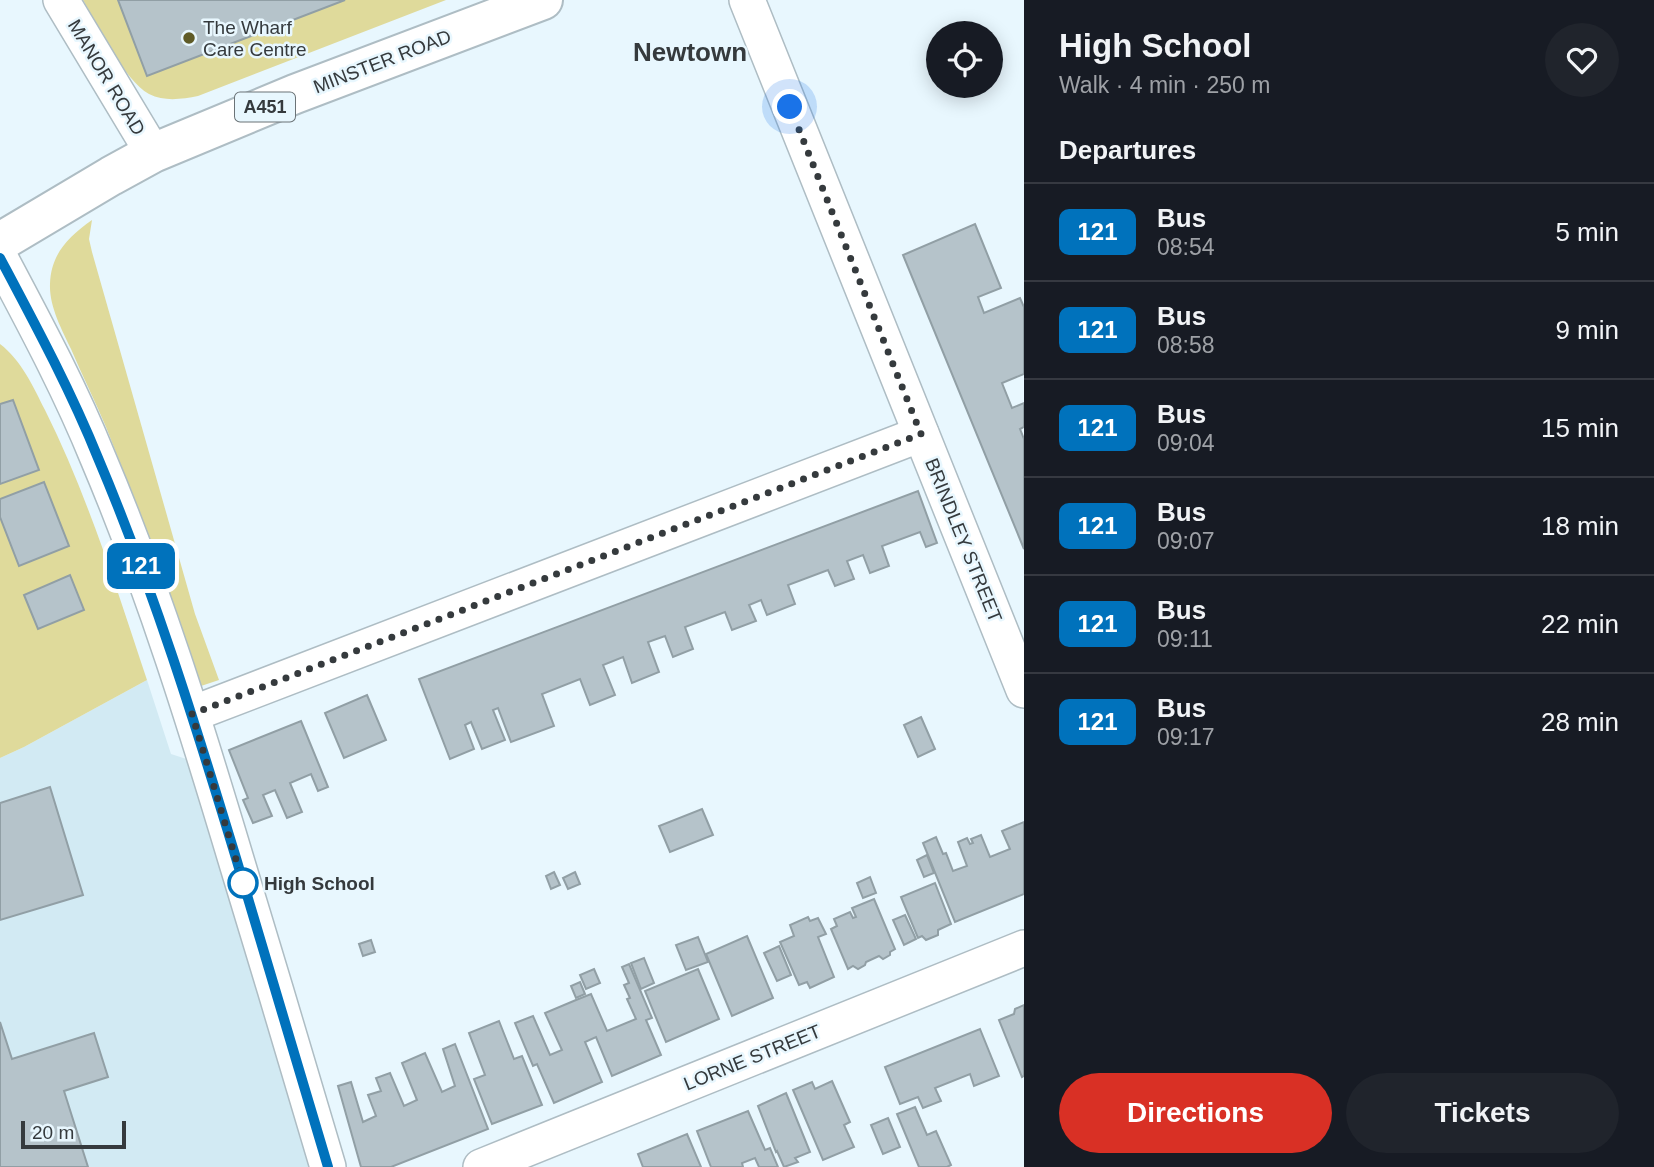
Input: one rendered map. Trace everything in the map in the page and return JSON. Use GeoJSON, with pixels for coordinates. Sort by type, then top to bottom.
{"type":"FeatureCollection","features":[{"type":"Feature","properties":{"kind":"main road","name":"MINSTER ROAD"},"geometry":{"type":"LineString","coordinates":[[0,242],[153,153],[307,90],[543,0]]}},
{"type":"Feature","properties":{"kind":"street","name":"MANOR ROAD"},"geometry":{"type":"LineString","coordinates":[[61,0],[153,153]]}},
{"type":"Feature","properties":{"kind":"street","name":"BRINDLEY STREET"},"geometry":{"type":"LineString","coordinates":[[747,0],[1024,690]]}},
{"type":"Feature","properties":{"kind":"street"},"geometry":{"type":"LineString","coordinates":[[0,258],[61,374],[98,457],[136,554],[192,714],[328,1167]]}},
{"type":"Feature","properties":{"kind":"street"},"geometry":{"type":"LineString","coordinates":[[192,714],[921,434]]}},
{"type":"Feature","properties":{"kind":"street","name":"LORNE STREET"},"geometry":{"type":"LineString","coordinates":[[481,1167],[1024,948]]}},
{"type":"Feature","properties":{"kind":"shaded area"},"geometry":{"type":"Polygon","coordinates":[[[83,0],[446,0],[198,96],[174,99],[149,94],[130,77],[112,52],[83,0]]]}},
{"type":"Feature","properties":{"kind":"shaded area"},"geometry":{"type":"Polygon","coordinates":[[[92,220],[89,239],[92,252],[195,614],[219,680],[201,686],[119,459],[60,326],[52,301],[51,273],[57,255],[75,233],[92,220]]]}},
{"type":"Feature","properties":{"kind":"shaded area"},"geometry":{"type":"Polygon","coordinates":[[[0,344],[26,374],[60,442],[100,543],[147,680],[0,758],[0,344]]]}},
{"type":"Feature","properties":{"kind":"shaded area"},"geometry":{"type":"Polygon","coordinates":[[[147,680],[171,754],[208,766],[328,1167],[0,1167],[0,758],[147,680]]]}},
{"type":"Feature","properties":{"kind":"building","name":"The Wharf Care Centre"},"geometry":{"type":"Polygon","coordinates":[[[118,0],[345,0],[147,76],[118,0]]]}},
{"type":"Feature","properties":{"kind":"building"},"geometry":{"type":"Polygon","coordinates":[[[975,224],[1001,288],[978,297],[984,313],[1020,298],[1024,307],[1024,374],[1002,383],[1012,408],[1024,403],[1024,427],[1020,429],[1024,439],[1024,549],[903,255],[975,224]]]}},
{"type":"Feature","properties":{"kind":"building"},"geometry":{"type":"Polygon","coordinates":[[[13,400],[39,470],[0,484],[0,404],[13,400]]]}},
{"type":"Feature","properties":{"kind":"building"},"geometry":{"type":"Polygon","coordinates":[[[44,482],[69,546],[19,566],[0,517],[0,499],[44,482]]]}},
{"type":"Feature","properties":{"kind":"building"},"geometry":{"type":"Polygon","coordinates":[[[918,491],[937,543],[926,547],[920,532],[882,546],[889,566],[870,573],[863,555],[847,561],[854,579],[835,586],[828,570],[788,585],[795,604],[767,615],[761,600],[749,605],[756,621],[732,630],[725,612],[685,627],[693,649],[673,657],[665,636],[648,642],[659,672],[632,683],[623,657],[603,665],[615,695],[590,705],[580,679],[542,694],[554,726],[511,742],[498,708],[493,710],[505,740],[482,749],[471,722],[465,725],[474,749],[450,759],[419,679],[918,491]]]}},
{"type":"Feature","properties":{"kind":"building"},"geometry":{"type":"Polygon","coordinates":[[[70,575],[84,610],[38,629],[24,595],[70,575]]]}},
{"type":"Feature","properties":{"kind":"building"},"geometry":{"type":"Polygon","coordinates":[[[367,695],[386,740],[344,758],[325,713],[367,695]]]}},
{"type":"Feature","properties":{"kind":"building"},"geometry":{"type":"Polygon","coordinates":[[[921,717],[935,749],[918,757],[904,725],[921,717]]]}},
{"type":"Feature","properties":{"kind":"building"},"geometry":{"type":"Polygon","coordinates":[[[301,721],[328,787],[318,791],[311,774],[290,783],[302,812],[287,818],[275,790],[263,795],[272,816],[253,823],[243,800],[248,798],[229,750],[301,721]]]}},
{"type":"Feature","properties":{"kind":"building"},"geometry":{"type":"Polygon","coordinates":[[[50,787],[83,895],[0,920],[0,803],[50,787]]]}},
{"type":"Feature","properties":{"kind":"building"},"geometry":{"type":"Polygon","coordinates":[[[702,809],[713,835],[670,852],[659,826],[702,809]]]}},
{"type":"Feature","properties":{"kind":"building"},"geometry":{"type":"Polygon","coordinates":[[[1024,822],[1024,894],[955,922],[923,843],[936,837],[953,871],[967,866],[958,842],[967,838],[970,844],[973,843],[971,839],[981,835],[990,857],[1010,849],[1002,831],[1024,822]]]}},
{"type":"Feature","properties":{"kind":"building"},"geometry":{"type":"Polygon","coordinates":[[[927,855],[934,873],[924,877],[917,860],[927,855]]]}},
{"type":"Feature","properties":{"kind":"building"},"geometry":{"type":"Polygon","coordinates":[[[554,872],[560,885],[551,889],[546,876],[554,872]]]}},
{"type":"Feature","properties":{"kind":"building"},"geometry":{"type":"Polygon","coordinates":[[[575,872],[580,884],[568,889],[563,878],[575,872]]]}},
{"type":"Feature","properties":{"kind":"building"},"geometry":{"type":"Polygon","coordinates":[[[870,877],[876,893],[863,898],[857,883],[870,877]]]}},
{"type":"Feature","properties":{"kind":"building"},"geometry":{"type":"Polygon","coordinates":[[[935,883],[951,924],[938,930],[938,935],[926,940],[922,936],[918,938],[901,897],[935,883]]]}},
{"type":"Feature","properties":{"kind":"building"},"geometry":{"type":"Polygon","coordinates":[[[874,899],[895,949],[883,959],[879,956],[858,969],[853,966],[848,969],[831,929],[837,926],[834,919],[850,912],[853,918],[856,917],[852,908],[874,899]]]}},
{"type":"Feature","properties":{"kind":"building"},"geometry":{"type":"Polygon","coordinates":[[[905,915],[916,939],[904,945],[893,920],[905,915]]]}},
{"type":"Feature","properties":{"kind":"building"},"geometry":{"type":"Polygon","coordinates":[[[808,917],[810,921],[818,918],[826,934],[818,937],[834,977],[810,988],[807,982],[799,985],[780,942],[794,936],[790,925],[808,917]]]}},
{"type":"Feature","properties":{"kind":"building"},"geometry":{"type":"Polygon","coordinates":[[[747,936],[773,998],[732,1016],[706,954],[747,936]]]}},
{"type":"Feature","properties":{"kind":"building"},"geometry":{"type":"Polygon","coordinates":[[[698,937],[708,962],[686,970],[676,945],[698,937]]]}},
{"type":"Feature","properties":{"kind":"building"},"geometry":{"type":"Polygon","coordinates":[[[371,940],[375,952],[363,956],[359,944],[371,940]]]}},
{"type":"Feature","properties":{"kind":"building"},"geometry":{"type":"Polygon","coordinates":[[[779,946],[791,975],[777,981],[764,953],[779,946]]]}},
{"type":"Feature","properties":{"kind":"building"},"geometry":{"type":"Polygon","coordinates":[[[644,958],[654,983],[641,989],[631,963],[644,958]]]}},
{"type":"Feature","properties":{"kind":"building"},"geometry":{"type":"Polygon","coordinates":[[[629,964],[652,1018],[646,1020],[661,1055],[612,1076],[596,1037],[585,1042],[602,1082],[554,1103],[537,1064],[533,1066],[515,1023],[533,1016],[550,1055],[562,1050],[545,1013],[576,1000],[591,994],[607,1031],[636,1019],[624,985],[629,983],[622,967],[629,964]]]}},
{"type":"Feature","properties":{"kind":"building"},"geometry":{"type":"Polygon","coordinates":[[[594,969],[600,983],[586,989],[580,975],[594,969]]]}},
{"type":"Feature","properties":{"kind":"building"},"geometry":{"type":"Polygon","coordinates":[[[698,969],[719,1019],[666,1042],[645,991],[698,969]]]}},
{"type":"Feature","properties":{"kind":"building"},"geometry":{"type":"Polygon","coordinates":[[[580,982],[585,994],[576,998],[571,986],[580,982]]]}},
{"type":"Feature","properties":{"kind":"building"},"geometry":{"type":"Polygon","coordinates":[[[1024,1005],[1022,1077],[999,1020],[1014,1014],[1015,1009],[1024,1005]]]}},
{"type":"Feature","properties":{"kind":"building"},"geometry":{"type":"Polygon","coordinates":[[[499,1021],[514,1059],[522,1056],[542,1105],[492,1124],[474,1079],[485,1075],[469,1033],[499,1021]]]}},
{"type":"Feature","properties":{"kind":"building"},"geometry":{"type":"Polygon","coordinates":[[[0,1022],[12,1059],[94,1033],[108,1077],[64,1091],[88,1167],[0,1167],[0,1022]]]}},
{"type":"Feature","properties":{"kind":"building"},"geometry":{"type":"Polygon","coordinates":[[[980,1029],[999,1076],[974,1086],[970,1074],[935,1088],[941,1101],[923,1108],[918,1097],[900,1104],[885,1067],[980,1029]]]}},
{"type":"Feature","properties":{"kind":"building"},"geometry":{"type":"Polygon","coordinates":[[[455,1044],[488,1129],[391,1167],[361,1167],[338,1086],[351,1082],[363,1122],[376,1116],[368,1095],[381,1091],[376,1078],[390,1073],[404,1106],[417,1100],[402,1063],[425,1053],[442,1092],[455,1086],[443,1049],[455,1044]]]}},
{"type":"Feature","properties":{"kind":"building"},"geometry":{"type":"Polygon","coordinates":[[[832,1081],[850,1122],[844,1125],[854,1147],[823,1160],[793,1090],[812,1082],[815,1089],[832,1081]]]}},
{"type":"Feature","properties":{"kind":"building"},"geometry":{"type":"Polygon","coordinates":[[[786,1093],[810,1152],[795,1158],[798,1162],[784,1167],[758,1106],[786,1093]]]}},
{"type":"Feature","properties":{"kind":"building"},"geometry":{"type":"Polygon","coordinates":[[[915,1107],[927,1135],[936,1131],[951,1165],[919,1167],[897,1114],[915,1107]]]}},
{"type":"Feature","properties":{"kind":"building"},"geometry":{"type":"Polygon","coordinates":[[[748,1111],[765,1150],[770,1148],[778,1167],[759,1167],[755,1158],[742,1163],[743,1167],[711,1167],[697,1131],[748,1111]]]}},
{"type":"Feature","properties":{"kind":"building"},"geometry":{"type":"Polygon","coordinates":[[[888,1118],[900,1147],[883,1154],[871,1125],[888,1118]]]}},
{"type":"Feature","properties":{"kind":"building"},"geometry":{"type":"Polygon","coordinates":[[[687,1134],[701,1167],[643,1167],[638,1154],[687,1134]]]}},
{"type":"Feature","properties":{"kind":"bus line","name":"121"},"geometry":{"type":"LineString","coordinates":[[0,258],[79,413],[136,554],[192,714],[328,1167]]}},
{"type":"Feature","properties":{"kind":"place","name":"The Wharf Care Centre"},"geometry":{"type":"Point","coordinates":[189,38]}},
{"type":"Feature","properties":{"kind":"place","name":"High School"},"geometry":{"type":"Point","coordinates":[243,883]}},
{"type":"Feature","properties":{"kind":"district","name":"Newtown"},"geometry":{"type":"Point","coordinates":[690,52]}},
{"type":"Feature","properties":{"kind":"route"},"geometry":{"type":"LineString","coordinates":[[243,883],[192,714],[921,434],[790,107]]}}]}
